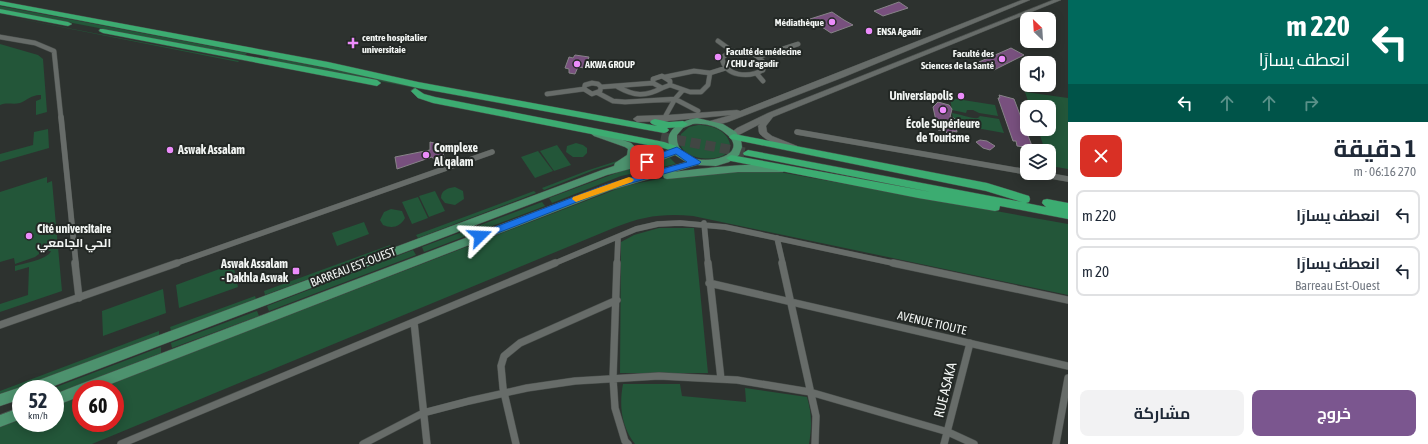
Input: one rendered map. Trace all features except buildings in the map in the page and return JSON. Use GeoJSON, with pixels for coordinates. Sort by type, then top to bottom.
{"type":"FeatureCollection","features":[{"type":"Feature","properties":{"kind":"highway"},"geometry":{"type":"LineString","coordinates":[[0,3],[328,65],[418,85],[662,133],[415,91],[0,12]]}},
{"type":"Feature","properties":{"kind":"highway"},"geometry":{"type":"LineString","coordinates":[[328,65],[376,70],[669,125],[684,124]]}},
{"type":"Feature","properties":{"kind":"highway"},"geometry":{"type":"LineString","coordinates":[[415,91],[424,98],[664,145],[676,150]]}},
{"type":"Feature","properties":{"kind":"highway"},"geometry":{"type":"LineString","coordinates":[[733,136],[987,187],[1022,202],[1068,206]]}},
{"type":"Feature","properties":{"kind":"highway"},"geometry":{"type":"LineString","coordinates":[[748,149],[1022,202],[1068,215]]}},
{"type":"Feature","properties":{"kind":"highway"},"geometry":{"type":"LineString","coordinates":[[731,158],[997,208],[1017,209],[1022,202]]}},
{"type":"Feature","properties":{"kind":"main road"},"geometry":{"type":"LineString","coordinates":[[713,123],[725,120],[841,76],[1027,0]]}},
{"type":"Feature","properties":{"kind":"main road"},"geometry":{"type":"LineString","coordinates":[[733,136],[740,130],[771,115],[1058,0]]}},
{"type":"Feature","properties":{"kind":"main road"},"geometry":{"type":"LineString","coordinates":[[637,119],[728,113],[757,107]]}},
{"type":"Feature","properties":{"kind":"main road"},"geometry":{"type":"LineString","coordinates":[[771,115],[762,126],[764,135],[796,148]]}},
{"type":"Feature","properties":{"kind":"main road"},"geometry":{"type":"LineString","coordinates":[[697,121],[713,123],[724,128],[733,136],[737,149],[731,158],[716,164],[696,162],[688,159],[676,150],[673,142],[673,135],[677,129],[684,124],[697,121]]}},
{"type":"Feature","properties":{"kind":"main road"},"geometry":{"type":"LineString","coordinates":[[593,132],[627,144],[633,151],[629,160],[605,172]]}},
{"type":"Feature","properties":{"kind":"main road","name":"BARREAU EST-OUEST"},"geometry":{"type":"LineString","coordinates":[[55,380],[605,172],[657,159],[676,150]]}},
{"type":"Feature","properties":{"kind":"main road","name":"BARREAU EST-OUEST"},"geometry":{"type":"LineString","coordinates":[[105,380],[608,187],[696,162]]}},
{"type":"Feature","properties":{"kind":"main road"},"geometry":{"type":"LineString","coordinates":[[635,179],[646,179],[685,173],[756,168],[800,172]]}},
{"type":"Feature","properties":{"kind":"main road"},"geometry":{"type":"LineString","coordinates":[[0,400],[12,396]]}},
{"type":"Feature","properties":{"kind":"main road"},"geometry":{"type":"LineString","coordinates":[[0,421],[12,416]]}},
{"type":"Feature","properties":{"kind":"street"},"geometry":{"type":"LineString","coordinates":[[0,37],[32,42],[48,47],[54,51],[79,298]]}},
{"type":"Feature","properties":{"kind":"street"},"geometry":{"type":"LineString","coordinates":[[718,41],[732,52]]}},
{"type":"Feature","properties":{"kind":"street"},"geometry":{"type":"LineString","coordinates":[[758,57],[798,44]]}},
{"type":"Feature","properties":{"kind":"street"},"geometry":{"type":"LineString","coordinates":[[744,51],[758,57],[764,65],[763,70],[757,74],[742,75],[726,68],[722,58],[726,54],[732,52],[744,51]]}},
{"type":"Feature","properties":{"kind":"street"},"geometry":{"type":"LineString","coordinates":[[653,83],[653,79],[655,78],[694,71],[710,73],[726,68]]}},
{"type":"Feature","properties":{"kind":"street"},"geometry":{"type":"LineString","coordinates":[[618,87],[630,94],[638,96],[646,96],[670,85],[694,94],[703,91],[708,85],[710,73]]}},
{"type":"Feature","properties":{"kind":"street"},"geometry":{"type":"LineString","coordinates":[[757,74],[763,81]]}},
{"type":"Feature","properties":{"kind":"street"},"geometry":{"type":"LineString","coordinates":[[665,77],[670,81],[670,85]]}},
{"type":"Feature","properties":{"kind":"street"},"geometry":{"type":"LineString","coordinates":[[584,89],[585,85],[591,83],[597,84],[601,87],[618,87],[653,83],[662,88]]}},
{"type":"Feature","properties":{"kind":"street"},"geometry":{"type":"LineString","coordinates":[[598,93],[600,92],[601,87]]}},
{"type":"Feature","properties":{"kind":"street"},"geometry":{"type":"LineString","coordinates":[[547,94],[584,89],[591,94],[598,93],[613,101],[625,102],[675,99],[698,111]]}},
{"type":"Feature","properties":{"kind":"street"},"geometry":{"type":"LineString","coordinates":[[666,115],[675,99],[683,90]]}},
{"type":"Feature","properties":{"kind":"street"},"geometry":{"type":"LineString","coordinates":[[797,132],[1020,171]]}},
{"type":"Feature","properties":{"kind":"street"},"geometry":{"type":"LineString","coordinates":[[0,325],[492,152]]}},
{"type":"Feature","properties":{"kind":"street"},"geometry":{"type":"LineString","coordinates":[[1056,177],[1068,179]]}},
{"type":"Feature","properties":{"kind":"street"},"geometry":{"type":"LineString","coordinates":[[121,444],[636,229],[656,224],[676,222],[704,223],[1068,300]]}},
{"type":"Feature","properties":{"kind":"street"},"geometry":{"type":"LineString","coordinates":[[704,223],[709,283],[721,379]]}},
{"type":"Feature","properties":{"kind":"street"},"geometry":{"type":"LineString","coordinates":[[618,237],[617,300],[613,378],[615,408],[625,441],[628,444]]}},
{"type":"Feature","properties":{"kind":"street"},"geometry":{"type":"LineString","coordinates":[[776,238],[816,416],[815,444]]}},
{"type":"Feature","properties":{"kind":"street","name":"AVENUE TIOUTE"},"geometry":{"type":"LineString","coordinates":[[709,283],[1068,366]]}},
{"type":"Feature","properties":{"kind":"street"},"geometry":{"type":"LineString","coordinates":[[516,444],[504,393],[500,367],[502,359],[509,350],[520,343],[617,300]]}},
{"type":"Feature","properties":{"kind":"street"},"geometry":{"type":"LineString","coordinates":[[414,322],[427,444]]}},
{"type":"Feature","properties":{"kind":"street","name":"RUE ASAKA"},"geometry":{"type":"LineString","coordinates":[[944,444],[970,343]]}},
{"type":"Feature","properties":{"kind":"street"},"geometry":{"type":"LineString","coordinates":[[363,444],[423,414],[469,401],[504,393],[575,381],[659,376],[721,379],[810,392],[948,432],[974,444]]}},
{"type":"Feature","properties":{"kind":"street"},"geometry":{"type":"LineString","coordinates":[[1056,444],[1068,378]]}},
{"type":"Feature","properties":{"kind":"green space"},"geometry":{"type":"Polygon","coordinates":[[[0,6],[247,53],[244,56],[0,9],[0,6]]]}},
{"type":"Feature","properties":{"kind":"green space"},"geometry":{"type":"Polygon","coordinates":[[[0,15],[239,61],[238,62],[0,15]]]}},
{"type":"Feature","properties":{"kind":"green space"},"geometry":{"type":"Polygon","coordinates":[[[0,44],[38,55],[43,59],[47,112],[36,115],[36,101],[41,99],[41,95],[33,96],[20,103],[0,105],[0,44]]]}},
{"type":"Feature","properties":{"kind":"green space"},"geometry":{"type":"Polygon","coordinates":[[[269,57],[438,90],[437,92],[267,60],[269,57]]]}},
{"type":"Feature","properties":{"kind":"green space"},"geometry":{"type":"Polygon","coordinates":[[[1025,92],[1068,98],[1068,169],[1056,167],[1056,144],[1043,144],[1040,136],[1056,136],[1056,100],[1028,100],[1025,92]]]}},
{"type":"Feature","properties":{"kind":"green space"},"geometry":{"type":"Polygon","coordinates":[[[950,98],[995,105],[998,116],[979,113],[973,110],[967,110],[966,113],[952,110],[950,98]]]}},
{"type":"Feature","properties":{"kind":"green space"},"geometry":{"type":"Polygon","coordinates":[[[952,113],[973,118],[978,118],[980,116],[999,119],[1004,133],[954,124],[952,113]]]}},
{"type":"Feature","properties":{"kind":"green space"},"geometry":{"type":"Polygon","coordinates":[[[698,125],[713,127],[726,135],[730,144],[727,153],[720,157],[703,158],[695,157],[682,148],[680,142],[681,134],[689,127],[698,125]]]}},
{"type":"Feature","properties":{"kind":"green space"},"geometry":{"type":"Polygon","coordinates":[[[48,129],[49,148],[0,162],[0,154],[33,145],[34,132],[48,129]]]}},
{"type":"Feature","properties":{"kind":"green space"},"geometry":{"type":"Polygon","coordinates":[[[576,143],[587,148],[587,153],[583,157],[573,157],[566,152],[567,146],[576,143]]]}},
{"type":"Feature","properties":{"kind":"green space"},"geometry":{"type":"Polygon","coordinates":[[[557,145],[571,165],[554,171],[540,151],[557,145]]]}},
{"type":"Feature","properties":{"kind":"green space"},"geometry":{"type":"Polygon","coordinates":[[[538,151],[553,171],[535,178],[521,157],[538,151]]]}},
{"type":"Feature","properties":{"kind":"green space"},"geometry":{"type":"Polygon","coordinates":[[[670,158],[676,164],[621,176],[552,203],[549,198],[619,172],[670,158]]]}},
{"type":"Feature","properties":{"kind":"green space"},"geometry":{"type":"Polygon","coordinates":[[[623,159],[617,163],[594,170],[544,190],[542,188],[589,170],[623,159]]]}},
{"type":"Feature","properties":{"kind":"green space"},"geometry":{"type":"Polygon","coordinates":[[[768,170],[1068,224],[1068,295],[693,216],[654,216],[635,220],[616,227],[124,431],[124,380],[120,380],[622,187],[658,179],[712,173],[768,170]]]}},
{"type":"Feature","properties":{"kind":"green space"},"geometry":{"type":"Polygon","coordinates":[[[47,177],[47,183],[52,181],[62,291],[0,312],[0,304],[28,295],[29,267],[15,271],[15,266],[45,257],[51,251],[43,251],[35,257],[15,264],[14,258],[0,262],[0,192],[47,177]]]}},
{"type":"Feature","properties":{"kind":"green space"},"geometry":{"type":"Polygon","coordinates":[[[455,187],[463,191],[464,199],[455,205],[445,203],[441,198],[442,193],[447,189],[455,187]]]}},
{"type":"Feature","properties":{"kind":"green space"},"geometry":{"type":"Polygon","coordinates":[[[435,191],[445,211],[429,217],[419,196],[435,191]]]}},
{"type":"Feature","properties":{"kind":"green space"},"geometry":{"type":"Polygon","coordinates":[[[534,191],[536,193],[418,238],[416,235],[534,191]]]}},
{"type":"Feature","properties":{"kind":"green space"},"geometry":{"type":"Polygon","coordinates":[[[418,197],[428,218],[412,224],[402,202],[418,197]]]}},
{"type":"Feature","properties":{"kind":"green space"},"geometry":{"type":"Polygon","coordinates":[[[542,202],[545,206],[424,252],[422,247],[542,202]]]}},
{"type":"Feature","properties":{"kind":"green space"},"geometry":{"type":"Polygon","coordinates":[[[391,209],[402,211],[405,218],[401,223],[393,227],[383,225],[380,220],[384,212],[391,209]]]}},
{"type":"Feature","properties":{"kind":"green space"},"geometry":{"type":"Polygon","coordinates":[[[364,222],[369,234],[337,246],[332,233],[364,222]]]}},
{"type":"Feature","properties":{"kind":"green space"},"geometry":{"type":"Polygon","coordinates":[[[659,228],[694,228],[708,373],[620,373],[621,242],[634,235],[659,228]]]}},
{"type":"Feature","properties":{"kind":"green space"},"geometry":{"type":"Polygon","coordinates":[[[390,245],[392,248],[265,295],[264,291],[390,245]]]}},
{"type":"Feature","properties":{"kind":"green space"},"geometry":{"type":"Polygon","coordinates":[[[413,250],[416,255],[269,311],[267,306],[413,250]]]}},
{"type":"Feature","properties":{"kind":"green space"},"geometry":{"type":"Polygon","coordinates":[[[233,264],[238,287],[179,308],[176,285],[233,264]]]}},
{"type":"Feature","properties":{"kind":"green space"},"geometry":{"type":"Polygon","coordinates":[[[163,289],[166,313],[103,336],[102,311],[163,289]]]}},
{"type":"Feature","properties":{"kind":"green space"},"geometry":{"type":"Polygon","coordinates":[[[255,296],[256,299],[171,331],[170,327],[255,296]]]}},
{"type":"Feature","properties":{"kind":"green space"},"geometry":{"type":"Polygon","coordinates":[[[257,311],[259,316],[172,348],[171,343],[257,311]]]}},
{"type":"Feature","properties":{"kind":"green space"},"geometry":{"type":"Polygon","coordinates":[[[159,331],[159,335],[40,380],[29,380],[159,331]]]}},
{"type":"Feature","properties":{"kind":"green space"},"geometry":{"type":"Polygon","coordinates":[[[161,347],[161,353],[91,380],[75,380],[161,347]]]}},
{"type":"Feature","properties":{"kind":"green space"},"geometry":{"type":"Polygon","coordinates":[[[72,381],[72,387],[64,391],[64,384],[72,381]]]}},
{"type":"Feature","properties":{"kind":"green space"},"geometry":{"type":"Polygon","coordinates":[[[623,384],[680,384],[682,396],[746,402],[745,388],[807,397],[811,420],[809,444],[635,444],[630,437],[622,415],[621,400],[623,384]]]}},
{"type":"Feature","properties":{"kind":"green space"},"geometry":{"type":"Polygon","coordinates":[[[12,386],[12,390],[0,395],[0,391],[12,386]]]}},
{"type":"Feature","properties":{"kind":"green space"},"geometry":{"type":"Polygon","coordinates":[[[72,398],[72,432],[121,432],[92,444],[0,444],[0,426],[12,421],[12,432],[64,432],[64,402],[72,398]]]}},
{"type":"Feature","properties":{"kind":"tunnel"},"geometry":{"type":"LineString","coordinates":[[661,137],[748,153]]}},
{"type":"Feature","properties":{"kind":"slow traffic"},"geometry":{"type":"LineString","coordinates":[[576,199],[629,180]]}},
{"type":"Feature","properties":{"kind":"place","name":"Médiathèque"},"geometry":{"type":"Point","coordinates":[832,22]}},
{"type":"Feature","properties":{"kind":"place","name":"ENSA Agadir"},"geometry":{"type":"Point","coordinates":[869,31]}},
{"type":"Feature","properties":{"kind":"place","name":"centre hospitalier universitaie"},"geometry":{"type":"Point","coordinates":[353,43]}},
{"type":"Feature","properties":{"kind":"place","name":"Faculté de médecine / CHU d'agadir"},"geometry":{"type":"Point","coordinates":[718,57]}},
{"type":"Feature","properties":{"kind":"place","name":"Faculté des Sciences de la Santé"},"geometry":{"type":"Point","coordinates":[1002,59]}},
{"type":"Feature","properties":{"kind":"place","name":"AKWA GROUP"},"geometry":{"type":"Point","coordinates":[577,64]}},
{"type":"Feature","properties":{"kind":"place","name":"Universiapolis"},"geometry":{"type":"Point","coordinates":[961,96]}},
{"type":"Feature","properties":{"kind":"place","name":"École Supérieure de Tourisme"},"geometry":{"type":"Point","coordinates":[943,110]}},
{"type":"Feature","properties":{"kind":"place","name":"Aswak Assalam"},"geometry":{"type":"Point","coordinates":[170,150]}},
{"type":"Feature","properties":{"kind":"place","name":"Complexe Al qalam"},"geometry":{"type":"Point","coordinates":[426,155]}},
{"type":"Feature","properties":{"kind":"place","name":"Cité universitaire الحي الجامعي"},"geometry":{"type":"Point","coordinates":[29,236]}},
{"type":"Feature","properties":{"kind":"place","name":"Aswak Assalam - Dakhla Aswak"},"geometry":{"type":"Point","coordinates":[296,271]}},
{"type":"Feature","properties":{"kind":"route"},"geometry":{"type":"LineString","coordinates":[[480,236],[626,180],[635,179],[696,162],[688,159],[677,150],[669,155],[647,162]]}}]}
